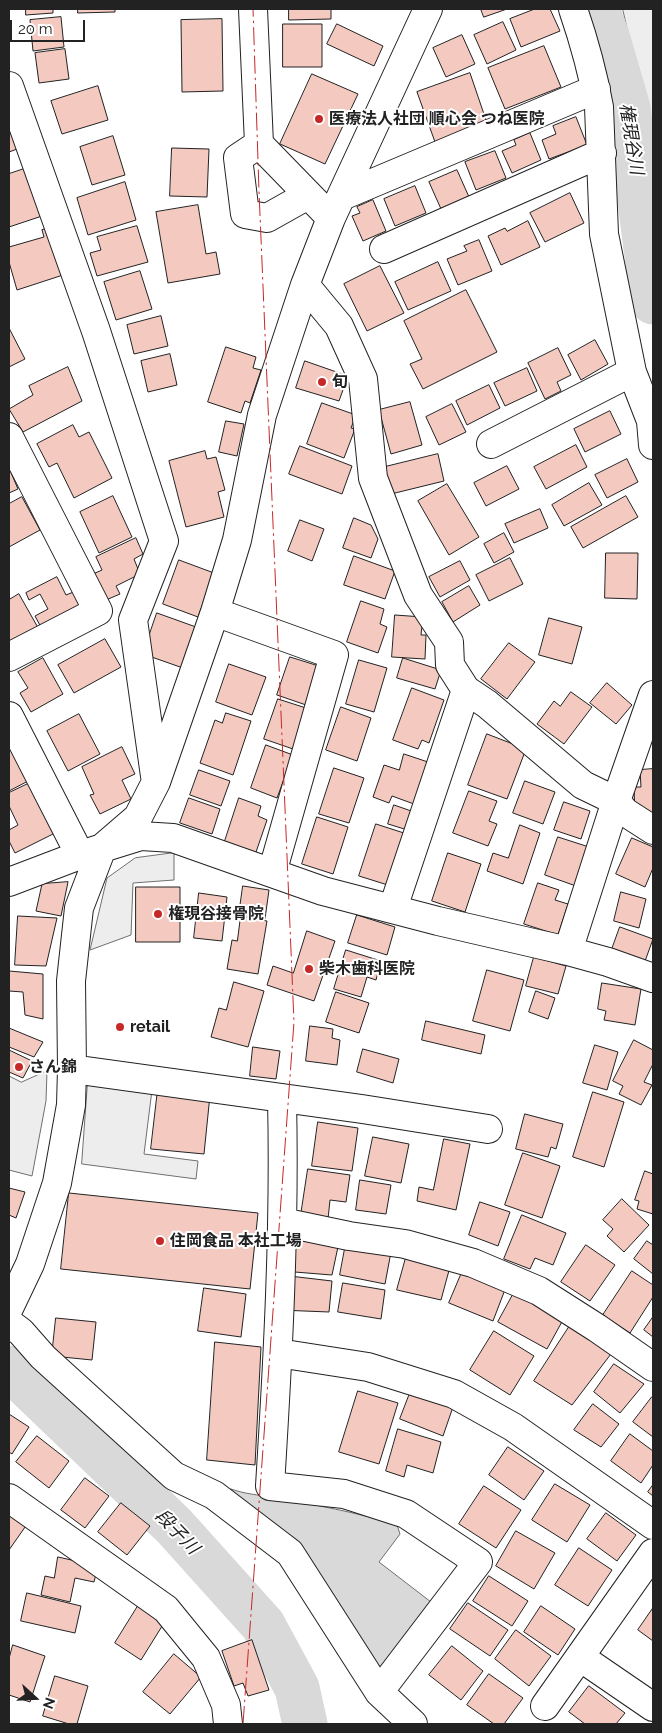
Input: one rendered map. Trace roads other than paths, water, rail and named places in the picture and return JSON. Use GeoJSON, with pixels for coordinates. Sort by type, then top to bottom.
{"type":"FeatureCollection","features":[{"type":"Feature","properties":{"kind":"street"},"geometry":{"type":"LineString","coordinates":[[253,9],[259,144],[308,195],[336,207],[596,89]]}},
{"type":"Feature","properties":{"kind":"street"},"geometry":{"type":"LineString","coordinates":[[9,1308],[30,1264],[57,1183],[71,1106],[71,981],[79,908],[91,852],[138,817],[156,782],[215,612],[237,540],[262,415],[305,285],[336,207],[428,9]]}},
{"type":"Feature","properties":{"kind":"street"},"geometry":{"type":"LineString","coordinates":[[573,9],[596,89],[599,107],[604,234],[632,372],[651,421],[653,445]]}},
{"type":"Feature","properties":{"kind":"street"},"geometry":{"type":"LineString","coordinates":[[9,86],[96,331],[164,541],[134,620],[156,782]]}},
{"type":"Feature","properties":{"kind":"street"},"geometry":{"type":"LineString","coordinates":[[259,144],[238,158],[245,214],[267,218],[308,195]]}},
{"type":"Feature","properties":{"kind":"street"},"geometry":{"type":"LineString","coordinates":[[384,249],[602,153]]}},
{"type":"Feature","properties":{"kind":"street"},"geometry":{"type":"LineString","coordinates":[[305,285],[339,326],[363,379],[373,478],[418,595],[449,642],[450,665],[466,690],[487,704],[582,785],[616,801],[625,812],[653,830]]}},
{"type":"Feature","properties":{"kind":"street"},"geometry":{"type":"LineString","coordinates":[[491,444],[632,372]]}},
{"type":"Feature","properties":{"kind":"street"},"geometry":{"type":"LineString","coordinates":[[9,437],[98,611],[9,657]]}},
{"type":"Feature","properties":{"kind":"street"},"geometry":{"type":"LineString","coordinates":[[215,612],[334,655],[272,873]]}},
{"type":"Feature","properties":{"kind":"street"},"geometry":{"type":"LineString","coordinates":[[393,908],[466,690]]}},
{"type":"Feature","properties":{"kind":"street"},"geometry":{"type":"LineString","coordinates":[[568,950],[616,801],[653,696]]}},
{"type":"Feature","properties":{"kind":"street"},"geometry":{"type":"LineString","coordinates":[[9,716],[91,852]]}},
{"type":"Feature","properties":{"kind":"street"},"geometry":{"type":"LineString","coordinates":[[9,882],[141,836],[173,838],[323,891],[568,950],[653,978]]}},
{"type":"Feature","properties":{"kind":"street"},"geometry":{"type":"LineString","coordinates":[[72,1069],[362,1109],[488,1130]]}},
{"type":"Feature","properties":{"kind":"street"},"geometry":{"type":"LineString","coordinates":[[282,1099],[284,1168],[278,1353],[270,1486],[344,1494],[406,1514],[478,1562],[379,1692]]}},
{"type":"Feature","properties":{"kind":"street"},"geometry":{"type":"LineString","coordinates":[[282,1222],[349,1236],[405,1244],[472,1263],[539,1291],[597,1328],[653,1368]]}},
{"type":"Feature","properties":{"kind":"street"},"geometry":{"type":"LineString","coordinates":[[9,1323],[21,1332],[43,1357],[174,1476],[214,1495],[290,1553],[379,1692],[413,1724]]}},
{"type":"Feature","properties":{"kind":"street"},"geometry":{"type":"LineString","coordinates":[[278,1353],[368,1367],[454,1394],[513,1427],[653,1525]]}},
{"type":"Feature","properties":{"kind":"street"},"geometry":{"type":"LineString","coordinates":[[9,1498],[166,1609],[206,1658],[226,1705],[228,1724]]}},
{"type":"Feature","properties":{"kind":"street"},"geometry":{"type":"LineString","coordinates":[[545,1706],[653,1552]]}},
{"type":"Feature","properties":{"kind":"street"},"geometry":{"type":"LineString","coordinates":[[580,1657],[653,1706]]}},
{"type":"Feature","properties":{"kind":"waterway","name":"権現谷川"},"geometry":{"type":"LineString","coordinates":[[597,9],[628,108],[653,302]]}},
{"type":"Feature","properties":{"kind":"waterway","name":"段子川"},"geometry":{"type":"LineString","coordinates":[[9,1368],[174,1526],[263,1625],[297,1688],[305,1724]]}},
{"type":"Feature","properties":{"kind":"place","name":"医療法人社団 順心会 つね医院"},"geometry":{"type":"Point","coordinates":[319,119]}},
{"type":"Feature","properties":{"kind":"place","name":"旬"},"geometry":{"type":"Point","coordinates":[322,382]}},
{"type":"Feature","properties":{"kind":"place","name":"権現谷接骨院"},"geometry":{"type":"Point","coordinates":[158,914]}},
{"type":"Feature","properties":{"kind":"place","name":"柴木歯科医院"},"geometry":{"type":"Point","coordinates":[309,969]}},
{"type":"Feature","properties":{"kind":"place","name":"retail"},"geometry":{"type":"Point","coordinates":[120,1027]}},
{"type":"Feature","properties":{"kind":"place","name":"さん錦"},"geometry":{"type":"Point","coordinates":[19,1067]}},
{"type":"Feature","properties":{"kind":"place","name":"住岡食品 本社工場"},"geometry":{"type":"Point","coordinates":[160,1241]}}]}
